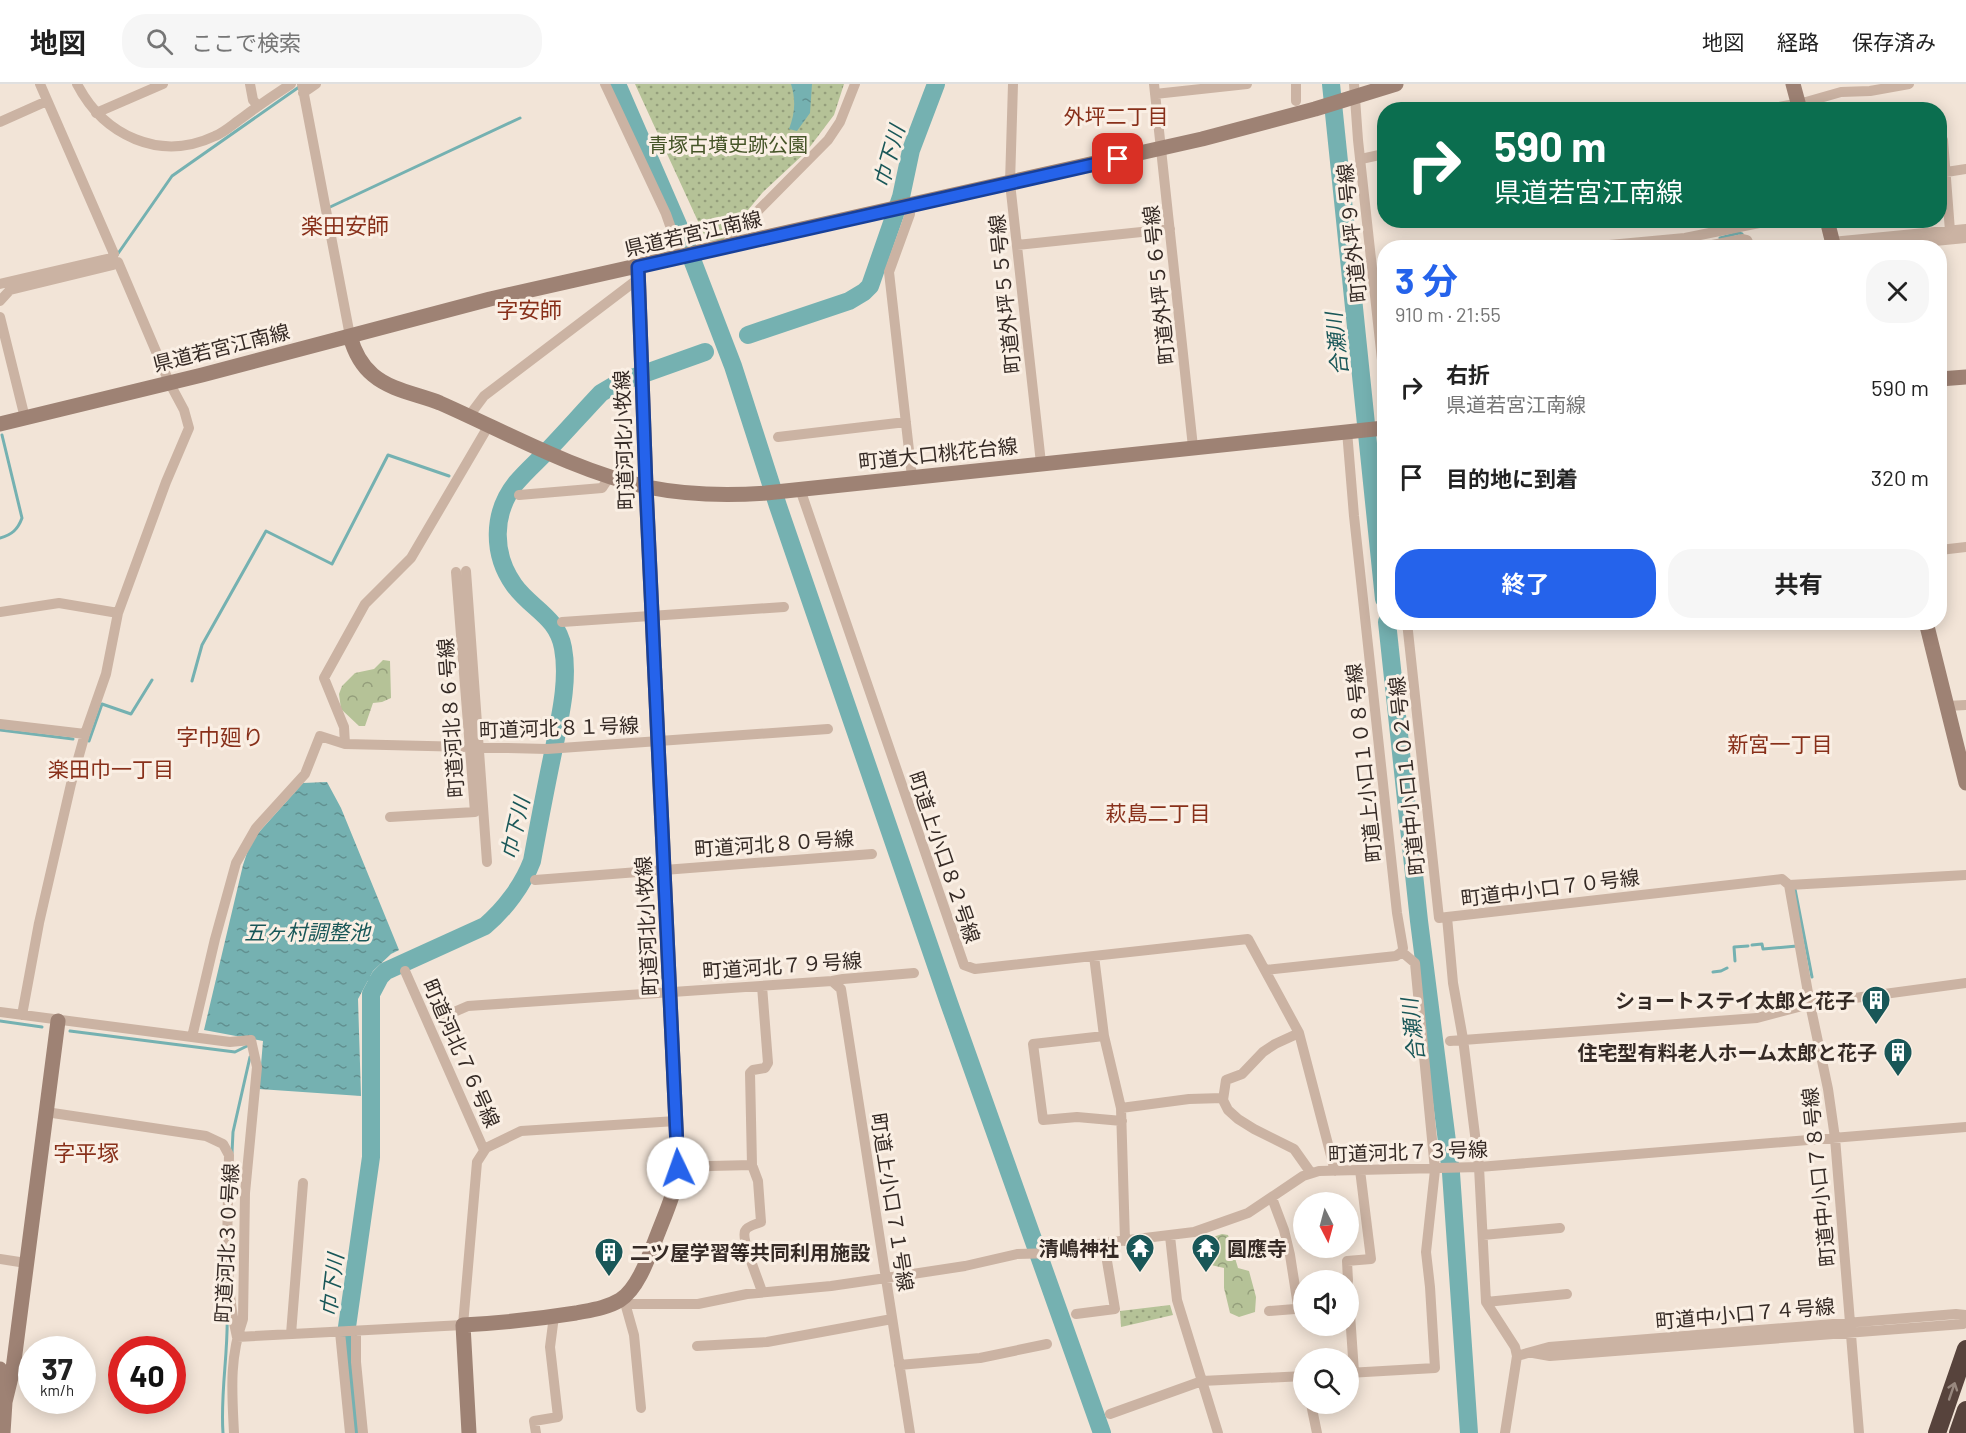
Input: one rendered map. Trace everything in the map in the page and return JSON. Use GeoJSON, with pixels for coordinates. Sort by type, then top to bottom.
{"type":"FeatureCollection","features":[{"type":"Feature","properties":{"kind":"highway"},"geometry":{"type":"LineString","coordinates":[[1937,1433],[1966,1349]]}},
{"type":"Feature","properties":{"kind":"highway"},"geometry":{"type":"LineString","coordinates":[[1958,1433],[1966,1410]]}},
{"type":"Feature","properties":{"kind":"street"},"geometry":{"type":"LineString","coordinates":[[0,284],[111,258],[114,254],[40,84]]}},
{"type":"Feature","properties":{"kind":"street"},"geometry":{"type":"LineString","coordinates":[[77,84],[96,113],[114,129],[154,146],[174,147],[216,136],[291,84]]}},
{"type":"Feature","properties":{"kind":"street"},"geometry":{"type":"LineString","coordinates":[[96,113],[163,84]]}},
{"type":"Feature","properties":{"kind":"street"},"geometry":{"type":"LineString","coordinates":[[250,84],[253,100],[258,106]]}},
{"type":"Feature","properties":{"kind":"street"},"geometry":{"type":"LineString","coordinates":[[316,84],[302,88],[350,336]]}},
{"type":"Feature","properties":{"kind":"street"},"geometry":{"type":"LineString","coordinates":[[605,84],[666,214],[681,257]]}},
{"type":"Feature","properties":{"kind":"street"},"geometry":{"type":"LineString","coordinates":[[727,247],[739,230],[828,140],[840,122],[855,84]]}},
{"type":"Feature","properties":{"kind":"street","name":"町道外坪５５号線"},"geometry":{"type":"LineString","coordinates":[[1013,84],[1010,183],[1041,463]]}},
{"type":"Feature","properties":{"kind":"street"},"geometry":{"type":"LineString","coordinates":[[1154,89],[1247,84]]}},
{"type":"Feature","properties":{"kind":"street"},"geometry":{"type":"LineString","coordinates":[[1296,84],[1296,101]]}},
{"type":"Feature","properties":{"kind":"street","name":"県道若宮江南線"},"geometry":{"type":"LineString","coordinates":[[0,424],[490,299],[638,273],[681,257],[1161,149],[1315,109],[1354,93],[1396,84]]}},
{"type":"Feature","properties":{"kind":"street"},"geometry":{"type":"LineString","coordinates":[[1793,84],[1798,102]]}},
{"type":"Feature","properties":{"kind":"street"},"geometry":{"type":"LineString","coordinates":[[1811,102],[1841,92],[1870,92],[1909,84]]}},
{"type":"Feature","properties":{"kind":"street","name":"町道外坪５６号線"},"geometry":{"type":"LineString","coordinates":[[1154,89],[1193,447]]}},
{"type":"Feature","properties":{"kind":"street","name":"町道外坪９号線"},"geometry":{"type":"LineString","coordinates":[[1354,93],[1377,313]]}},
{"type":"Feature","properties":{"kind":"street"},"geometry":{"type":"LineString","coordinates":[[0,122],[47,101]]}},
{"type":"Feature","properties":{"kind":"street"},"geometry":{"type":"LineString","coordinates":[[1361,159],[1377,156]]}},
{"type":"Feature","properties":{"kind":"street"},"geometry":{"type":"LineString","coordinates":[[1947,171],[1966,169]]}},
{"type":"Feature","properties":{"kind":"street"},"geometry":{"type":"LineString","coordinates":[[908,206],[909,214],[889,272],[912,477]]}},
{"type":"Feature","properties":{"kind":"street"},"geometry":{"type":"LineString","coordinates":[[1947,209],[1950,231]]}},
{"type":"Feature","properties":{"kind":"street"},"geometry":{"type":"LineString","coordinates":[[1017,242],[1169,225]]}},
{"type":"Feature","properties":{"kind":"street"},"geometry":{"type":"LineString","coordinates":[[1660,240],[1701,236],[1738,228]]}},
{"type":"Feature","properties":{"kind":"street"},"geometry":{"type":"LineString","coordinates":[[1869,240],[1966,229]]}},
{"type":"Feature","properties":{"kind":"street"},"geometry":{"type":"LineString","coordinates":[[1945,240],[1966,238]]}},
{"type":"Feature","properties":{"kind":"street"},"geometry":{"type":"LineString","coordinates":[[0,301],[10,290],[113,265],[118,261],[169,382],[184,410],[189,428],[166,482],[118,613],[106,674],[85,734],[71,784],[39,923],[22,1015]]}},
{"type":"Feature","properties":{"kind":"street"},"geometry":{"type":"LineString","coordinates":[[1372,266],[1377,266]]}},
{"type":"Feature","properties":{"kind":"street"},"geometry":{"type":"LineString","coordinates":[[469,416],[484,396],[638,273]]}},
{"type":"Feature","properties":{"kind":"street","name":"町道河北小牧線"},"geometry":{"type":"LineString","coordinates":[[622,1302],[649,1258],[673,1197],[678,1171],[638,273]]}},
{"type":"Feature","properties":{"kind":"street"},"geometry":{"type":"LineString","coordinates":[[0,316],[25,418]]}},
{"type":"Feature","properties":{"kind":"street","name":"町道大口桃花台線"},"geometry":{"type":"LineString","coordinates":[[350,336],[357,356],[368,370],[380,380],[396,388],[432,400],[610,477],[680,492],[717,495],[766,493],[1377,429]]}},
{"type":"Feature","properties":{"kind":"street"},"geometry":{"type":"LineString","coordinates":[[1947,378],[1966,377]]}},
{"type":"Feature","properties":{"kind":"street"},"geometry":{"type":"LineString","coordinates":[[778,437],[906,423]]}},
{"type":"Feature","properties":{"kind":"street"},"geometry":{"type":"LineString","coordinates":[[345,744],[344,727],[324,678],[364,604],[411,558],[489,425]]}},
{"type":"Feature","properties":{"kind":"street","name":"町道上小口１０８号線"},"geometry":{"type":"LineString","coordinates":[[1349,431],[1357,540],[1402,952]]}},
{"type":"Feature","properties":{"kind":"street"},"geometry":{"type":"LineString","coordinates":[[519,495],[602,488],[610,477]]}},
{"type":"Feature","properties":{"kind":"street","name":"町道上小口８２号線"},"geometry":{"type":"LineString","coordinates":[[793,490],[963,964],[975,969],[1248,939],[1265,970]]}},
{"type":"Feature","properties":{"kind":"street"},"geometry":{"type":"LineString","coordinates":[[1947,549],[1966,547]]}},
{"type":"Feature","properties":{"kind":"street"},"geometry":{"type":"LineString","coordinates":[[461,571],[475,748],[487,862]]}},
{"type":"Feature","properties":{"kind":"street"},"geometry":{"type":"LineString","coordinates":[[0,612],[58,603],[118,613]]}},
{"type":"Feature","properties":{"kind":"street"},"geometry":{"type":"LineString","coordinates":[[562,622],[784,607]]}},
{"type":"Feature","properties":{"kind":"street","name":"町道中小口１０２号線"},"geometry":{"type":"LineString","coordinates":[[1408,630],[1439,918],[1447,917]]}},
{"type":"Feature","properties":{"kind":"street"},"geometry":{"type":"LineString","coordinates":[[1928,630],[1966,783]]}},
{"type":"Feature","properties":{"kind":"street"},"geometry":{"type":"LineString","coordinates":[[1947,706],[1966,705]]}},
{"type":"Feature","properties":{"kind":"street"},"geometry":{"type":"LineString","coordinates":[[0,724],[85,734]]}},
{"type":"Feature","properties":{"kind":"street","name":"町道河北８１号線"},"geometry":{"type":"LineString","coordinates":[[192,1037],[236,863],[256,828],[305,774],[320,736],[345,744],[547,749],[828,729]]}},
{"type":"Feature","properties":{"kind":"street","name":"町道河北８６号線"},"geometry":{"type":"LineString","coordinates":[[475,748],[476,812],[389,820],[483,817]]}},
{"type":"Feature","properties":{"kind":"street","name":"町道河北８０号線"},"geometry":{"type":"LineString","coordinates":[[535,880],[872,854]]}},
{"type":"Feature","properties":{"kind":"street","name":"町道中小口７０号線"},"geometry":{"type":"LineString","coordinates":[[1486,1302],[1479,1167],[1463,1039],[1453,983],[1447,917],[1782,879],[1789,885],[1966,875]]}},
{"type":"Feature","properties":{"kind":"street","name":"町道中小口７８号線"},"geometry":{"type":"LineString","coordinates":[[1789,885],[1828,1089],[1835,1138],[1859,1433]]}},
{"type":"Feature","properties":{"kind":"street"},"geometry":{"type":"LineString","coordinates":[[1335,1171],[1299,1033],[1265,970],[1396,956],[1402,952],[1415,963],[1438,1170],[1426,1252],[1435,1368],[1359,1373]]}},
{"type":"Feature","properties":{"kind":"street"},"geometry":{"type":"LineString","coordinates":[[1094,956],[1104,1036],[1121,1108],[1125,1241]]}},
{"type":"Feature","properties":{"kind":"street","name":"町道河北７６号線"},"geometry":{"type":"LineString","coordinates":[[405,971],[488,1147]]}},
{"type":"Feature","properties":{"kind":"street","name":"町道河北７９号線"},"geometry":{"type":"LineString","coordinates":[[440,1018],[468,1006],[832,981],[914,973]]}},
{"type":"Feature","properties":{"kind":"street","name":"町道上小口７１号線"},"geometry":{"type":"LineString","coordinates":[[832,981],[841,989],[910,1433]]}},
{"type":"Feature","properties":{"kind":"street"},"geometry":{"type":"LineString","coordinates":[[1450,1041],[1757,1018],[1810,1004],[1966,983]]}},
{"type":"Feature","properties":{"kind":"street"},"geometry":{"type":"LineString","coordinates":[[762,986],[768,1063],[765,1068],[753,1070],[750,1073],[752,1165],[758,1181],[761,1222],[747,1228],[744,1232],[762,1292]]}},
{"type":"Feature","properties":{"kind":"street"},"geometry":{"type":"LineString","coordinates":[[0,1012],[192,1037]]}},
{"type":"Feature","properties":{"kind":"street"},"geometry":{"type":"LineString","coordinates":[[3,1433],[5,1402],[13,1369],[58,1021]]}},
{"type":"Feature","properties":{"kind":"street"},"geometry":{"type":"LineString","coordinates":[[1299,1033],[1275,1044],[1263,1052],[1242,1074],[1226,1080],[1223,1098],[1228,1110],[1238,1119],[1264,1135],[1294,1149],[1311,1173]]}},
{"type":"Feature","properties":{"kind":"street"},"geometry":{"type":"LineString","coordinates":[[1104,1036],[1033,1044],[1043,1120],[1077,1117],[1122,1120]]}},
{"type":"Feature","properties":{"kind":"street","name":"町道河北３０号線"},"geometry":{"type":"LineString","coordinates":[[192,1037],[230,1042],[251,1040],[257,1067],[245,1193],[243,1319],[237,1337],[231,1376],[234,1433]]}},
{"type":"Feature","properties":{"kind":"street"},"geometry":{"type":"LineString","coordinates":[[1121,1108],[1189,1099],[1223,1098]]}},
{"type":"Feature","properties":{"kind":"street"},"geometry":{"type":"LineString","coordinates":[[46,1112],[206,1136],[222,1144],[229,1155],[229,1273],[232,1314],[237,1337],[516,1322],[622,1302],[634,1335],[640,1408]]}},
{"type":"Feature","properties":{"kind":"street"},"geometry":{"type":"LineString","coordinates":[[469,1433],[463,1325],[477,1162],[488,1147],[521,1131],[676,1121]]}},
{"type":"Feature","properties":{"kind":"street","name":"町道河北７３号線"},"geometry":{"type":"LineString","coordinates":[[622,1302],[688,1305],[762,1292],[811,1288],[965,1266],[1027,1253],[1049,1253],[1194,1232],[1248,1213],[1311,1173],[1360,1170],[1438,1170],[1966,1127]]}},
{"type":"Feature","properties":{"kind":"street"},"geometry":{"type":"LineString","coordinates":[[655,1174],[710,1166],[752,1165]]}},
{"type":"Feature","properties":{"kind":"street"},"geometry":{"type":"LineString","coordinates":[[1347,1270],[1347,1261],[1371,1259],[1360,1170]]}},
{"type":"Feature","properties":{"kind":"street"},"geometry":{"type":"LineString","coordinates":[[291,1334],[303,1183]]}},
{"type":"Feature","properties":{"kind":"street"},"geometry":{"type":"LineString","coordinates":[[1269,1311],[1295,1309],[1298,1306],[1284,1230],[1272,1198]]}},
{"type":"Feature","properties":{"kind":"street"},"geometry":{"type":"LineString","coordinates":[[1483,1235],[1560,1228]]}},
{"type":"Feature","properties":{"kind":"street"},"geometry":{"type":"LineString","coordinates":[[1170,1236],[1177,1300],[1218,1433]]}},
{"type":"Feature","properties":{"kind":"street"},"geometry":{"type":"LineString","coordinates":[[1076,1314],[1115,1309],[1104,1244]]}},
{"type":"Feature","properties":{"kind":"street"},"geometry":{"type":"LineString","coordinates":[[0,1259],[26,1263]]}},
{"type":"Feature","properties":{"kind":"street"},"geometry":{"type":"LineString","coordinates":[[1506,1433],[1523,1354],[1515,1347],[1486,1302],[1566,1294]]}},
{"type":"Feature","properties":{"kind":"street"},"geometry":{"type":"LineString","coordinates":[[536,1433],[534,1421],[558,1417],[550,1347],[555,1316]]}},
{"type":"Feature","properties":{"kind":"street"},"geometry":{"type":"LineString","coordinates":[[697,1346],[767,1342],[892,1318]]}},
{"type":"Feature","properties":{"kind":"street","name":"町道中小口７４号線"},"geometry":{"type":"LineString","coordinates":[[1523,1354],[1550,1356],[1850,1327],[1964,1319]]}},
{"type":"Feature","properties":{"kind":"street"},"geometry":{"type":"LineString","coordinates":[[348,1331],[350,1433]]}},
{"type":"Feature","properties":{"kind":"street"},"geometry":{"type":"LineString","coordinates":[[348,1331],[356,1362],[363,1433]]}},
{"type":"Feature","properties":{"kind":"street"},"geometry":{"type":"LineString","coordinates":[[899,1365],[980,1358],[1047,1344]]}},
{"type":"Feature","properties":{"kind":"street"},"geometry":{"type":"LineString","coordinates":[[0,1369],[5,1402]]}},
{"type":"Feature","properties":{"kind":"street"},"geometry":{"type":"LineString","coordinates":[[1110,1414],[1202,1381],[1293,1377]]}},
{"type":"Feature","properties":{"kind":"street"},"geometry":{"type":"LineString","coordinates":[[1313,1414],[1317,1433]]}},
{"type":"Feature","properties":{"kind":"green space","name":"青塚古墳史跡公園"},"geometry":{"type":"Polygon","coordinates":[[[635,84],[844,84],[834,115],[806,152],[763,192],[723,240],[707,241],[635,84]]]}},
{"type":"Feature","properties":{"kind":"green space"},"geometry":{"type":"Polygon","coordinates":[[[383,660],[390,661],[391,698],[373,703],[365,726],[359,726],[341,709],[339,694],[342,686],[355,673],[374,669],[383,660]]]}},
{"type":"Feature","properties":{"kind":"green space"},"geometry":{"type":"Polygon","coordinates":[[[1222,1234],[1228,1235],[1238,1268],[1249,1271],[1256,1297],[1255,1312],[1239,1317],[1230,1313],[1224,1288],[1224,1268],[1211,1265],[1212,1259],[1205,1251],[1204,1240],[1222,1234]]]}},
{"type":"Feature","properties":{"kind":"green space"},"geometry":{"type":"Polygon","coordinates":[[[1170,1305],[1173,1315],[1121,1327],[1120,1311],[1170,1305]]]}},
{"type":"Feature","properties":{"kind":"water"},"geometry":{"type":"Polygon","coordinates":[[[791,84],[812,84],[810,113],[797,131],[789,129],[794,107],[791,84]]]}},
{"type":"Feature","properties":{"kind":"water","name":"五ヶ村調整池"},"geometry":{"type":"Polygon","coordinates":[[[327,782],[341,808],[399,950],[391,954],[373,971],[358,999],[361,1096],[259,1089],[263,1041],[204,1030],[243,865],[251,841],[303,783],[327,782]]]}},
{"type":"Feature","properties":{"kind":"waterway"},"geometry":{"type":"LineString","coordinates":[[617,84],[683,236],[733,366],[778,506],[949,1003],[1102,1433]]}},
{"type":"Feature","properties":{"kind":"waterway","name":"巾下川"},"geometry":{"type":"LineString","coordinates":[[748,335],[849,301],[870,286],[901,197],[911,150],[936,84]]}},
{"type":"Feature","properties":{"kind":"waterway","name":"合瀬川"},"geometry":{"type":"LineString","coordinates":[[1331,84],[1377,531]]}},
{"type":"Feature","properties":{"kind":"waterway"},"geometry":{"type":"LineString","coordinates":[[117,255],[172,176],[299,87]]}},
{"type":"Feature","properties":{"kind":"waterway"},"geometry":{"type":"LineString","coordinates":[[328,208],[520,118]]}},
{"type":"Feature","properties":{"kind":"waterway"},"geometry":{"type":"LineString","coordinates":[[1720,238],[1742,234]]}},
{"type":"Feature","properties":{"kind":"waterway","name":"巾下川"},"geometry":{"type":"LineString","coordinates":[[356,1433],[347,1327],[371,1157],[371,994],[386,971],[485,926],[500,912],[518,888],[532,861],[561,711],[565,660],[560,637],[549,620],[521,593],[507,573],[502,560],[498,534],[502,507],[516,483],[601,393],[618,383],[705,352]]}},
{"type":"Feature","properties":{"kind":"waterway"},"geometry":{"type":"LineString","coordinates":[[0,538],[14,531],[22,518],[2,435]]}},
{"type":"Feature","properties":{"kind":"waterway"},"geometry":{"type":"LineString","coordinates":[[192,681],[202,645],[266,531],[332,564],[388,455],[449,476]]}},
{"type":"Feature","properties":{"kind":"waterway","name":"合瀬川"},"geometry":{"type":"LineString","coordinates":[[1388,630],[1419,921],[1451,1173],[1469,1433]]}},
{"type":"Feature","properties":{"kind":"waterway"},"geometry":{"type":"LineString","coordinates":[[89,741],[102,704],[131,714],[152,680]]}},
{"type":"Feature","properties":{"kind":"waterway"},"geometry":{"type":"LineString","coordinates":[[0,730],[73,739]]}},
{"type":"Feature","properties":{"kind":"waterway"},"geometry":{"type":"LineString","coordinates":[[1795,889],[1812,977]]}},
{"type":"Feature","properties":{"kind":"waterway"},"geometry":{"type":"LineString","coordinates":[[1752,945],[1762,944],[1763,949],[1797,946]]}},
{"type":"Feature","properties":{"kind":"waterway"},"geometry":{"type":"LineString","coordinates":[[1735,961],[1734,947],[1748,946]]}},
{"type":"Feature","properties":{"kind":"waterway"},"geometry":{"type":"LineString","coordinates":[[1713,972],[1727,968]]}},
{"type":"Feature","properties":{"kind":"waterway"},"geometry":{"type":"LineString","coordinates":[[365,980],[386,971]]}},
{"type":"Feature","properties":{"kind":"waterway"},"geometry":{"type":"LineString","coordinates":[[0,1021],[42,1027]]}},
{"type":"Feature","properties":{"kind":"waterway"},"geometry":{"type":"LineString","coordinates":[[70,1031],[235,1052],[249,1045]]}},
{"type":"Feature","properties":{"kind":"waterway"},"geometry":{"type":"LineString","coordinates":[[232,1153],[233,1132],[250,1057]]}},
{"type":"Feature","properties":{"kind":"waterway"},"geometry":{"type":"LineString","coordinates":[[223,1433],[227,1309]]}},
{"type":"Feature","properties":{"kind":"place","name":"ショートステイ太郎と花子"},"geometry":{"type":"Point","coordinates":[1876,1026]}},
{"type":"Feature","properties":{"kind":"place","name":"住宅型有料老人ホーム太郎と花子"},"geometry":{"type":"Point","coordinates":[1898,1078]}},
{"type":"Feature","properties":{"kind":"place","name":"清嶋神社"},"geometry":{"type":"Point","coordinates":[1140,1274]}},
{"type":"Feature","properties":{"kind":"place","name":"圓應寺"},"geometry":{"type":"Point","coordinates":[1206,1274]}},
{"type":"Feature","properties":{"kind":"place","name":"二ツ屋学習等共同利用施設"},"geometry":{"type":"Point","coordinates":[609,1278]}},
{"type":"Feature","properties":{"kind":"district","name":"外坪二丁目"},"geometry":{"type":"Point","coordinates":[1116,115]}},
{"type":"Feature","properties":{"kind":"district","name":"楽田安師"},"geometry":{"type":"Point","coordinates":[345,225]}},
{"type":"Feature","properties":{"kind":"district","name":"字安師"},"geometry":{"type":"Point","coordinates":[529,309]}},
{"type":"Feature","properties":{"kind":"district","name":"字巾廻り"},"geometry":{"type":"Point","coordinates":[220,736]}},
{"type":"Feature","properties":{"kind":"district","name":"新宮一丁目"},"geometry":{"type":"Point","coordinates":[1780,743]}},
{"type":"Feature","properties":{"kind":"district","name":"楽田巾一丁目"},"geometry":{"type":"Point","coordinates":[111,768]}},
{"type":"Feature","properties":{"kind":"district","name":"萩島二丁目"},"geometry":{"type":"Point","coordinates":[1158,812]}},
{"type":"Feature","properties":{"kind":"district","name":"字平塚"},"geometry":{"type":"Point","coordinates":[86,1152]}},
{"type":"Feature","properties":{"kind":"route"},"geometry":{"type":"LineString","coordinates":[[678,1168],[638,267],[1118,159]]}}]}
